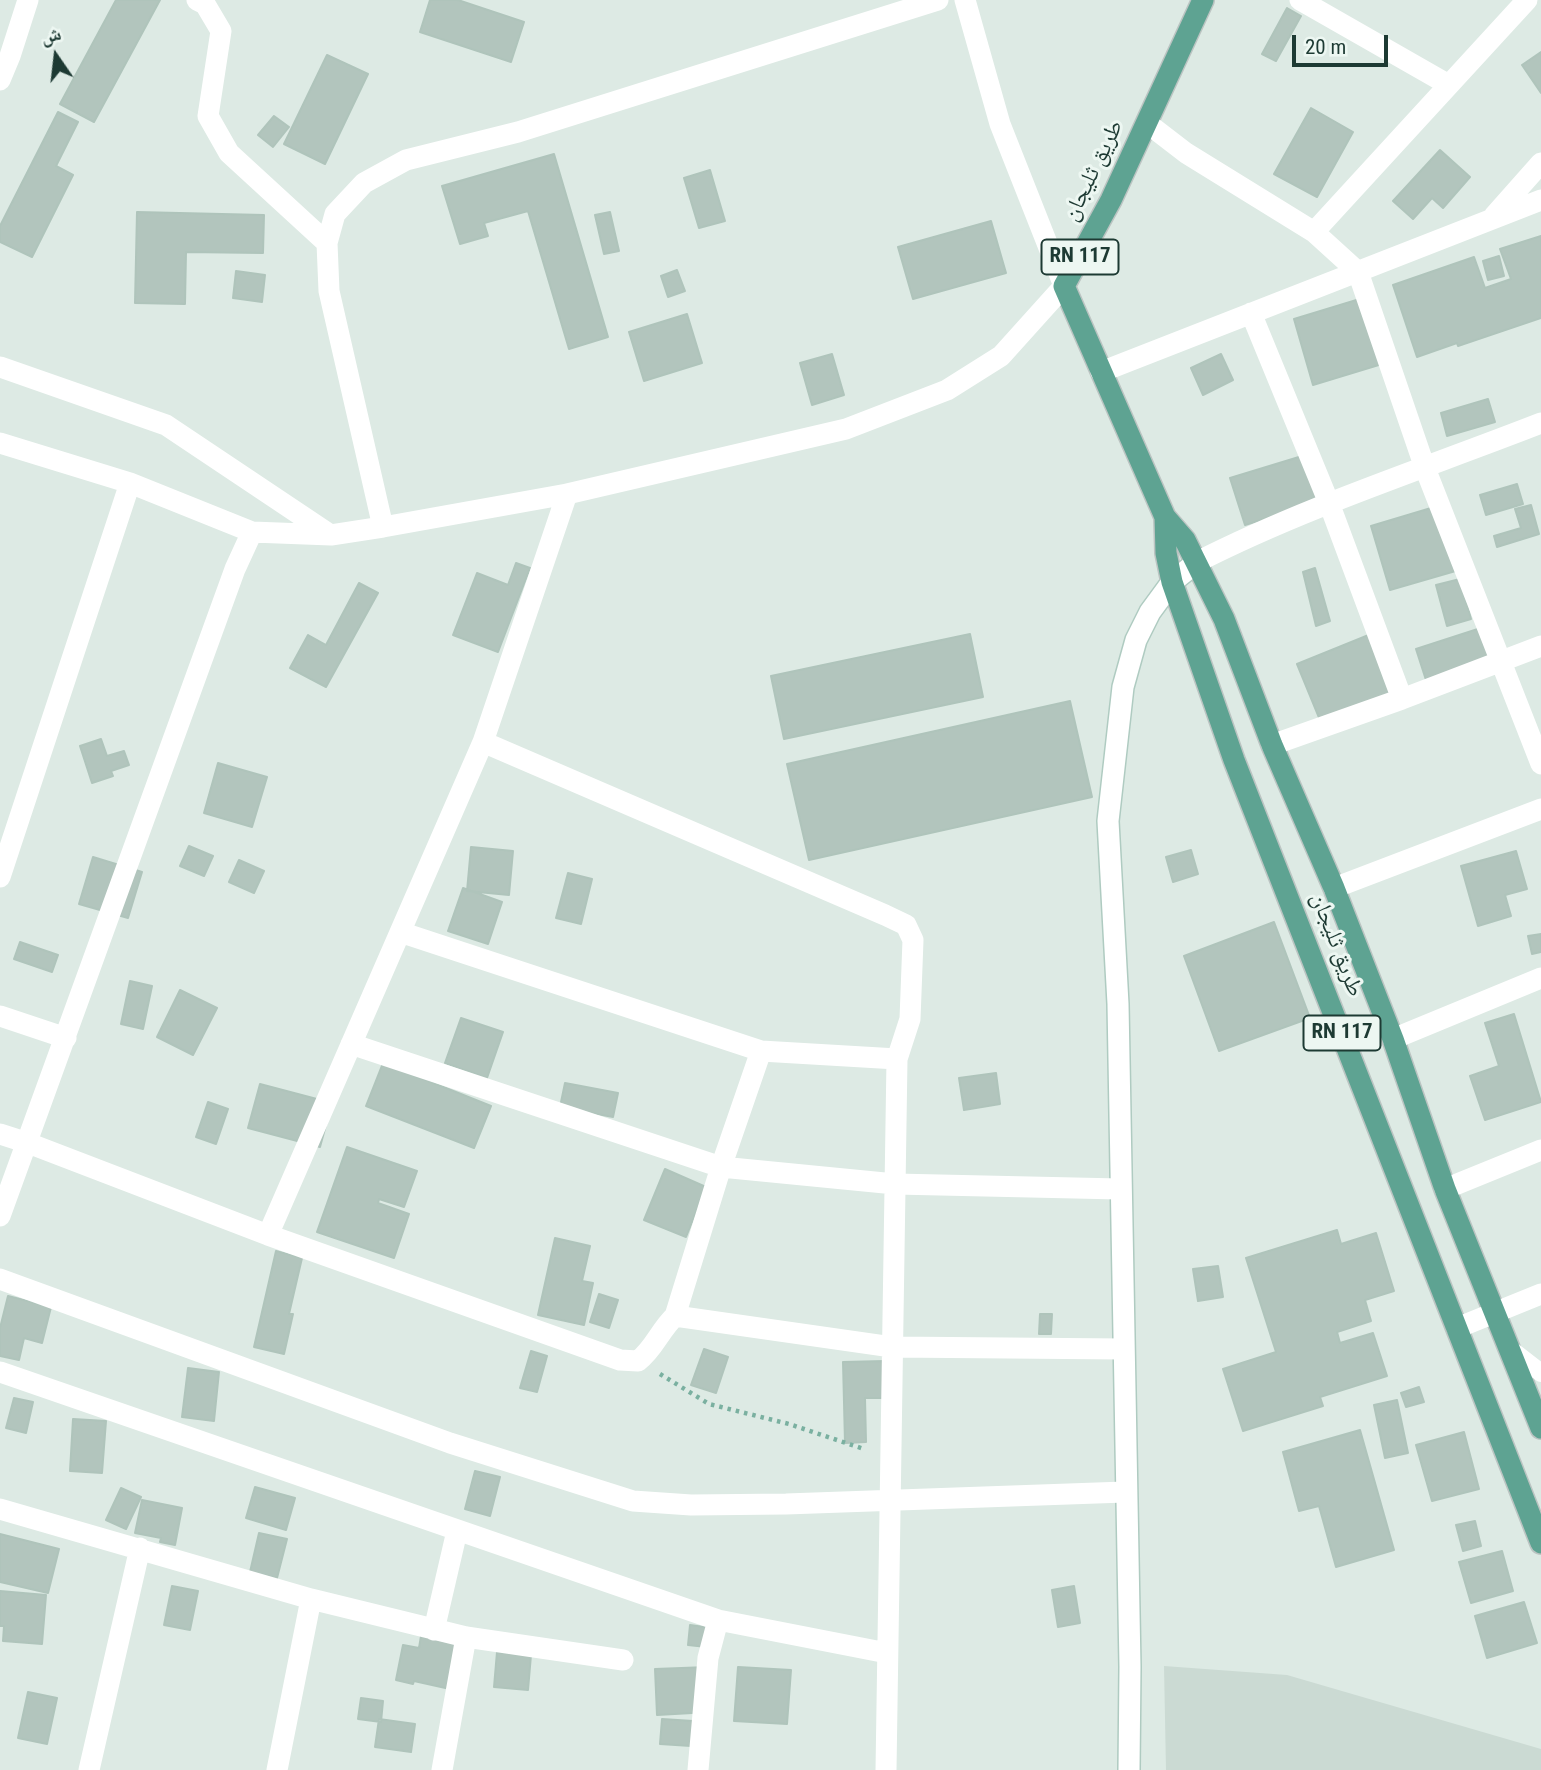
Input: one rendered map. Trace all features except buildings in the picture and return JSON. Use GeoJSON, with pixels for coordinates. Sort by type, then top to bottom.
{"type":"FeatureCollection","features":[{"type":"Feature","properties":{"kind":"main road","name":"طريق ثليجان"},"geometry":{"type":"LineString","coordinates":[[1203,0],[1111,201],[1064,286],[1165,517],[1185,540],[1224,620],[1272,745],[1334,888],[1393,1040],[1445,1189],[1541,1428]]}},
{"type":"Feature","properties":{"kind":"main road","name":"طريق ثليجان"},"geometry":{"type":"LineString","coordinates":[[1165,517],[1166,553],[1172,582],[1234,760],[1541,1543]]}},
{"type":"Feature","properties":{"kind":"street"},"geometry":{"type":"LineString","coordinates":[[0,80],[27,0]]}},
{"type":"Feature","properties":{"kind":"street"},"geometry":{"type":"LineString","coordinates":[[197,0],[205,4],[221,31],[208,116],[229,153],[327,243]]}},
{"type":"Feature","properties":{"kind":"street"},"geometry":{"type":"LineString","coordinates":[[383,527],[329,291],[327,243],[335,214],[364,183],[406,160],[518,132],[938,0]]}},
{"type":"Feature","properties":{"kind":"street"},"geometry":{"type":"LineString","coordinates":[[0,443],[130,483],[251,532],[331,536],[566,494],[846,429],[947,390],[1001,356],[1064,286],[1000,124],[965,0]]}},
{"type":"Feature","properties":{"kind":"street"},"geometry":{"type":"LineString","coordinates":[[1300,0],[1449,85]]}},
{"type":"Feature","properties":{"kind":"street"},"geometry":{"type":"LineString","coordinates":[[1314,232],[1527,0]]}},
{"type":"Feature","properties":{"kind":"street"},"geometry":{"type":"LineString","coordinates":[[1147,123],[1186,153],[1314,232],[1358,272],[1425,468],[1541,764]]}},
{"type":"Feature","properties":{"kind":"street"},"geometry":{"type":"LineString","coordinates":[[1492,219],[1541,163]]}},
{"type":"Feature","properties":{"kind":"street"},"geometry":{"type":"LineString","coordinates":[[1101,372],[1541,200]]}},
{"type":"Feature","properties":{"kind":"street"},"geometry":{"type":"LineString","coordinates":[[1251,313],[1329,503],[1402,699]]}},
{"type":"Feature","properties":{"kind":"street"},"geometry":{"type":"LineString","coordinates":[[0,367],[166,425],[331,536]]}},
{"type":"Feature","properties":{"kind":"street"},"geometry":{"type":"LineString","coordinates":[[1129,1770],[1130,1667],[1118,1004],[1108,821],[1126,676],[1136,640],[1150,612],[1172,582],[1197,562],[1249,536],[1329,503],[1541,423]]}},
{"type":"Feature","properties":{"kind":"street"},"geometry":{"type":"LineString","coordinates":[[0,875],[130,483]]}},
{"type":"Feature","properties":{"kind":"street"},"geometry":{"type":"LineString","coordinates":[[268,1235],[483,742],[566,494]]}},
{"type":"Feature","properties":{"kind":"street"},"geometry":{"type":"LineString","coordinates":[[0,1216],[235,569],[251,532]]}},
{"type":"Feature","properties":{"kind":"street"},"geometry":{"type":"LineString","coordinates":[[1272,745],[1541,646]]}},
{"type":"Feature","properties":{"kind":"street"},"geometry":{"type":"LineString","coordinates":[[483,742],[906,925],[913,940],[910,1019],[897,1059],[886,1770]]}},
{"type":"Feature","properties":{"kind":"street"},"geometry":{"type":"LineString","coordinates":[[1334,888],[1541,809]]}},
{"type":"Feature","properties":{"kind":"street"},"geometry":{"type":"LineString","coordinates":[[400,932],[761,1051],[897,1059]]}},
{"type":"Feature","properties":{"kind":"street"},"geometry":{"type":"LineString","coordinates":[[1393,1040],[1541,978]]}},
{"type":"Feature","properties":{"kind":"street"},"geometry":{"type":"LineString","coordinates":[[0,1016],[66,1038]]}},
{"type":"Feature","properties":{"kind":"street"},"geometry":{"type":"LineString","coordinates":[[351,1044],[721,1167],[895,1184],[1120,1189]]}},
{"type":"Feature","properties":{"kind":"street"},"geometry":{"type":"LineString","coordinates":[[0,1134],[268,1235],[620,1360],[638,1361],[649,1352],[663,1327],[675,1316],[721,1167],[761,1051]]}},
{"type":"Feature","properties":{"kind":"street"},"geometry":{"type":"LineString","coordinates":[[1445,1189],[1541,1150]]}},
{"type":"Feature","properties":{"kind":"street"},"geometry":{"type":"LineString","coordinates":[[0,1279],[450,1443],[633,1501],[717,1505],[1125,1492]]}},
{"type":"Feature","properties":{"kind":"street"},"geometry":{"type":"LineString","coordinates":[[1457,1328],[1541,1294]]}},
{"type":"Feature","properties":{"kind":"street"},"geometry":{"type":"LineString","coordinates":[[675,1316],[892,1347],[1123,1349]]}},
{"type":"Feature","properties":{"kind":"street"},"geometry":{"type":"LineString","coordinates":[[0,1372],[718,1620],[887,1653]]}},
{"type":"Feature","properties":{"kind":"street"},"geometry":{"type":"LineString","coordinates":[[0,1509],[311,1599],[434,1630],[623,1660]]}},
{"type":"Feature","properties":{"kind":"street"},"geometry":{"type":"LineString","coordinates":[[434,1630],[457,1531]]}},
{"type":"Feature","properties":{"kind":"street"},"geometry":{"type":"LineString","coordinates":[[89,1770],[140,1548]]}},
{"type":"Feature","properties":{"kind":"street"},"geometry":{"type":"LineString","coordinates":[[276,1770],[311,1599]]}},
{"type":"Feature","properties":{"kind":"street"},"geometry":{"type":"LineString","coordinates":[[698,1770],[708,1658],[718,1620]]}},
{"type":"Feature","properties":{"kind":"street"},"geometry":{"type":"LineString","coordinates":[[442,1770],[466,1637]]}},
{"type":"Feature","properties":{"kind":"lane"},"geometry":{"type":"LineString","coordinates":[[1508,1349],[1541,1373]]}},
{"type":"Feature","properties":{"kind":"path"},"geometry":{"type":"LineString","coordinates":[[638,1361],[709,1404],[789,1424],[890,1457]]}},
{"type":"Feature","properties":{"kind":"shaded area"},"geometry":{"type":"Polygon","coordinates":[[[1164,1666],[1287,1675],[1541,1749],[1541,1770],[1166,1770],[1164,1666]]]}}]}
